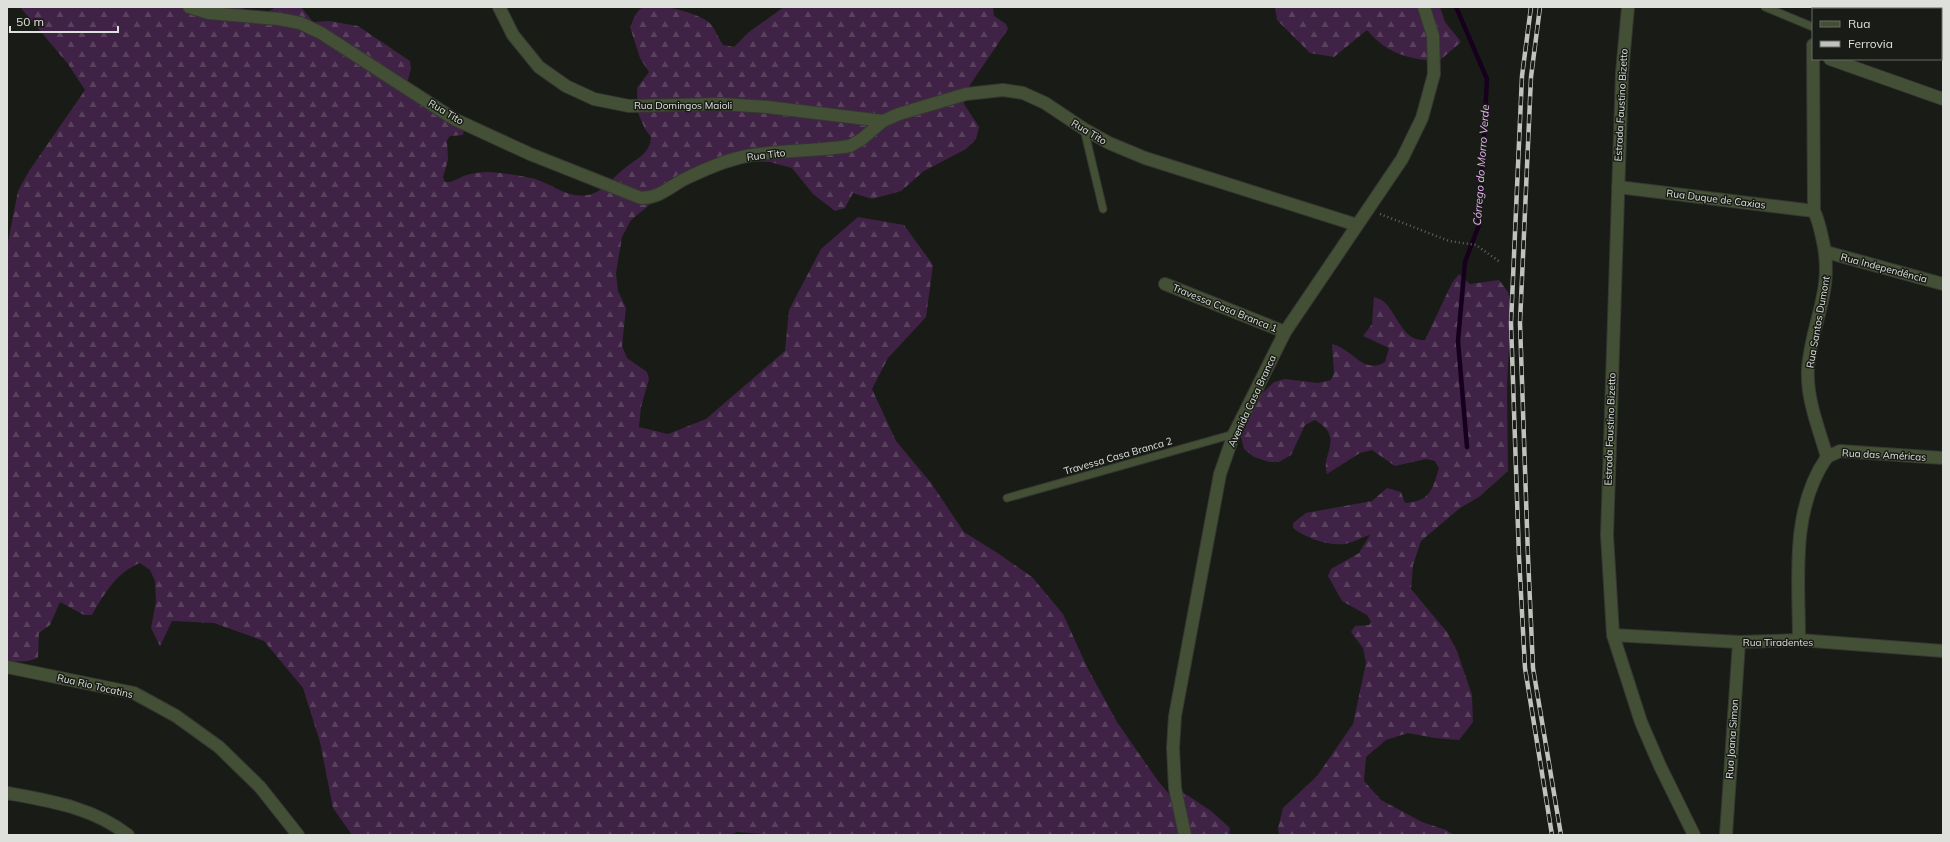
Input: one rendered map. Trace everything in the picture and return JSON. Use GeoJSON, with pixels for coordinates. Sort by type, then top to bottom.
{"type":"FeatureCollection","features":[{"type":"Feature","properties":{"kind":"street","name":"Rua Tito"},"geometry":{"type":"LineString","coordinates":[[189,7],[209,13],[279,19],[300,23],[321,33],[454,118],[530,154],[641,198],[651,198],[662,194],[689,176],[724,162],[752,155],[850,146],[862,139],[883,122],[899,114],[966,94],[1003,90],[1024,94],[1045,103],[1084,129],[1109,143],[1144,158],[1357,225]]}},
{"type":"Feature","properties":{"kind":"street","name":"Rua Domingos Maioli"},"geometry":{"type":"LineString","coordinates":[[499,7],[513,35],[539,67],[566,86],[594,99],[629,106],[721,104],[767,107],[883,122]]}},
{"type":"Feature","properties":{"kind":"street","name":"Avenida Casa Branca"},"geometry":{"type":"LineString","coordinates":[[1185,835],[1174,788],[1172,748],[1175,716],[1219,481],[1234,434],[1285,332],[1405,152],[1422,118],[1434,74],[1433,36],[1424,7]]}},
{"type":"Feature","properties":{"kind":"street","name":"Estrada Faustino Bizetto"},"geometry":{"type":"LineString","coordinates":[[1628,7],[1622,73],[1607,536],[1613,635],[1641,722],[1660,766],[1694,835]]}},
{"type":"Feature","properties":{"kind":"street","name":"Rua Santos Dumont"},"geometry":{"type":"LineString","coordinates":[[1813,60],[1814,211],[1818,219],[1826,252],[1827,278],[1808,369],[1809,393],[1827,457]]}},
{"type":"Feature","properties":{"kind":"street"},"geometry":{"type":"LineString","coordinates":[[1833,60],[1943,99]]}},
{"type":"Feature","properties":{"kind":"street","name":"Rua Duque de Caxias"},"geometry":{"type":"LineString","coordinates":[[1618,187],[1814,211]]}},
{"type":"Feature","properties":{"kind":"street","name":"Rua Independência"},"geometry":{"type":"LineString","coordinates":[[1826,252],[1943,284]]}},
{"type":"Feature","properties":{"kind":"street","name":"Travessa Casa Branca 1"},"geometry":{"type":"LineString","coordinates":[[1165,284],[1285,332]]}},
{"type":"Feature","properties":{"kind":"street","name":"Rua das Américas"},"geometry":{"type":"LineString","coordinates":[[1827,457],[1840,451],[1943,458]]}},
{"type":"Feature","properties":{"kind":"street"},"geometry":{"type":"LineString","coordinates":[[1798,640],[1799,532],[1816,472],[1827,457]]}},
{"type":"Feature","properties":{"kind":"street","name":"Rua Tiradentes"},"geometry":{"type":"LineString","coordinates":[[1613,635],[1739,642],[1798,640],[1943,651]]}},
{"type":"Feature","properties":{"kind":"street","name":"Rua Joana Simon"},"geometry":{"type":"LineString","coordinates":[[1726,835],[1739,642]]}},
{"type":"Feature","properties":{"kind":"street","name":"Rua Rio Tocatins"},"geometry":{"type":"LineString","coordinates":[[7,667],[134,693],[176,716],[219,746],[260,787],[298,835]]}},
{"type":"Feature","properties":{"kind":"street"},"geometry":{"type":"LineString","coordinates":[[7,792],[67,804],[116,825],[128,835]]}},
{"type":"Feature","properties":{"kind":"lane"},"geometry":{"type":"LineString","coordinates":[[1765,7],[1812,28]]}},
{"type":"Feature","properties":{"kind":"lane"},"geometry":{"type":"LineString","coordinates":[[1084,129],[1103,209]]}},
{"type":"Feature","properties":{"kind":"lane","name":"Travessa Casa Branca 2"},"geometry":{"type":"LineString","coordinates":[[1007,498],[1234,434]]}},
{"type":"Feature","properties":{"kind":"path"},"geometry":{"type":"LineString","coordinates":[[1368,209],[1449,241],[1476,245],[1500,262]]}},
{"type":"Feature","properties":{"kind":"green space"},"geometry":{"type":"Polygon","coordinates":[[[653,6],[673,8],[693,14],[712,25],[723,45],[734,47],[749,32],[784,7],[993,7],[994,16],[1006,24],[1008,29],[963,95],[964,104],[979,127],[976,139],[966,149],[924,171],[901,191],[872,199],[853,193],[845,208],[835,211],[813,194],[792,168],[770,162],[725,161],[664,193],[631,220],[622,237],[616,273],[618,291],[626,308],[622,346],[627,358],[647,372],[649,379],[641,407],[639,427],[668,434],[706,419],[785,351],[789,310],[821,249],[858,217],[904,225],[933,265],[926,317],[888,358],[872,389],[896,441],[931,483],[964,532],[1032,577],[1063,614],[1087,667],[1117,722],[1158,781],[1176,802],[1181,791],[1211,811],[1230,828],[1229,835],[776,835],[737,832],[731,835],[352,835],[333,808],[320,742],[303,688],[264,641],[214,623],[172,621],[160,646],[151,628],[156,601],[155,581],[150,570],[140,563],[124,572],[112,584],[92,615],[84,615],[60,602],[50,625],[39,633],[38,658],[28,661],[7,662],[7,247],[18,191],[29,171],[85,90],[68,64],[20,7],[242,7],[246,10],[266,13],[276,7],[301,7],[313,22],[329,21],[358,26],[410,61],[411,68],[406,88],[464,129],[463,135],[450,136],[447,140],[448,160],[443,177],[445,182],[451,182],[472,174],[494,172],[531,178],[567,193],[583,195],[592,194],[606,186],[621,171],[642,155],[650,143],[651,137],[645,129],[638,113],[637,88],[649,72],[640,58],[630,27],[639,10],[645,7],[653,6]]]}},
{"type":"Feature","properties":{"kind":"green space"},"geometry":{"type":"Polygon","coordinates":[[[1275,7],[1440,7],[1445,22],[1461,42],[1439,61],[1417,59],[1390,50],[1382,45],[1367,30],[1334,57],[1310,53],[1277,20],[1275,7]]]}},
{"type":"Feature","properties":{"kind":"green space"},"geometry":{"type":"Polygon","coordinates":[[[1459,274],[1470,284],[1499,280],[1508,292],[1511,304],[1507,386],[1508,471],[1479,497],[1460,508],[1421,541],[1413,565],[1411,589],[1447,632],[1457,651],[1472,695],[1473,722],[1459,740],[1435,738],[1408,733],[1386,740],[1366,757],[1364,781],[1381,800],[1422,822],[1446,830],[1454,835],[1279,835],[1278,828],[1283,808],[1317,776],[1353,724],[1366,663],[1363,648],[1351,632],[1355,626],[1369,625],[1371,622],[1367,615],[1342,601],[1328,576],[1331,569],[1359,553],[1370,535],[1347,543],[1331,544],[1298,532],[1293,528],[1293,523],[1306,513],[1372,501],[1387,488],[1401,492],[1405,503],[1420,500],[1429,493],[1432,488],[1439,468],[1435,461],[1426,459],[1395,466],[1372,450],[1360,453],[1327,474],[1326,467],[1331,440],[1329,433],[1315,420],[1305,425],[1291,455],[1279,462],[1269,462],[1254,457],[1244,449],[1241,437],[1243,425],[1257,398],[1274,382],[1285,379],[1318,383],[1331,380],[1334,373],[1332,344],[1364,363],[1377,365],[1385,362],[1389,348],[1363,336],[1372,324],[1374,297],[1380,299],[1388,306],[1405,331],[1417,339],[1425,340],[1452,283],[1459,274]]]}},
{"type":"Feature","properties":{"kind":"waterway","name":"Córrego do Morro Verde"},"geometry":{"type":"LineString","coordinates":[[1456,7],[1487,79],[1479,225],[1465,262],[1458,341],[1467,447]]}},
{"type":"Feature","properties":{"kind":"railway"},"geometry":{"type":"LineString","coordinates":[[1531,7],[1522,76],[1511,323],[1519,557],[1525,668],[1552,835]]}},
{"type":"Feature","properties":{"kind":"railway"},"geometry":{"type":"LineString","coordinates":[[1540,7],[1531,77],[1520,323],[1533,668],[1561,835]]}}]}
